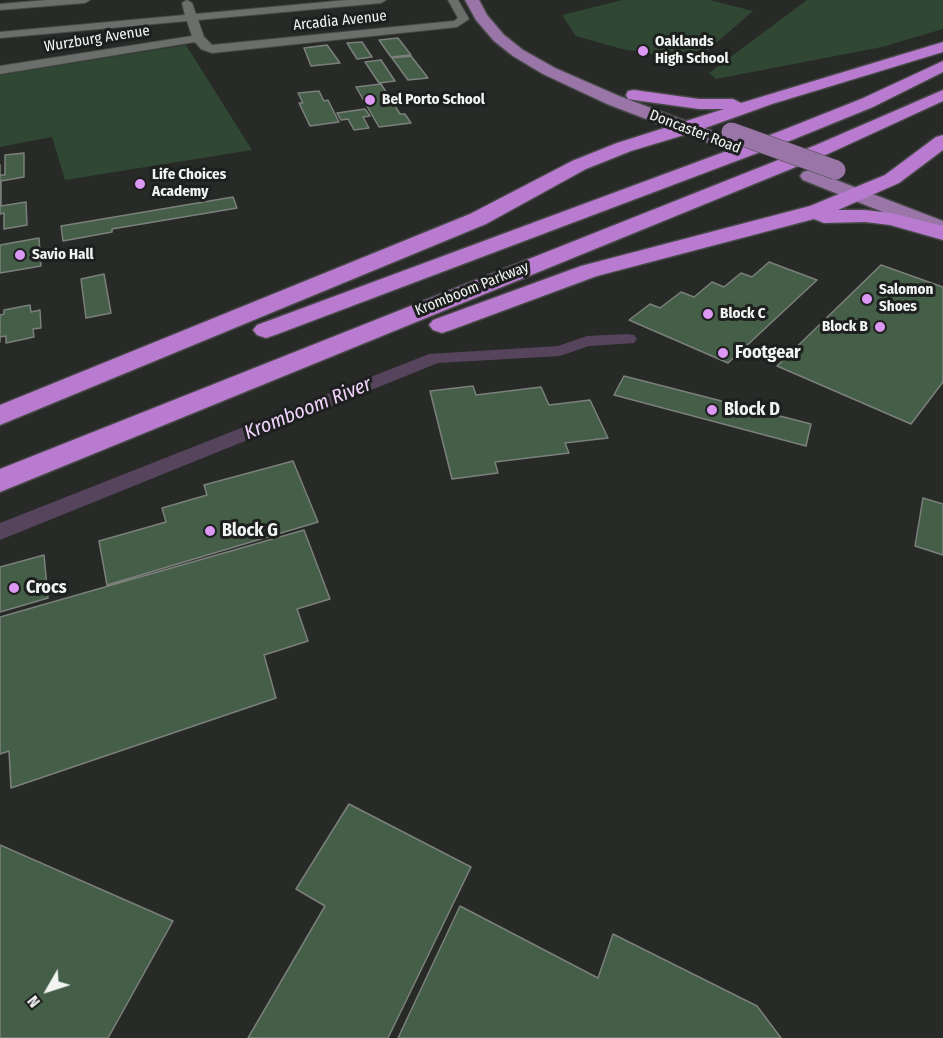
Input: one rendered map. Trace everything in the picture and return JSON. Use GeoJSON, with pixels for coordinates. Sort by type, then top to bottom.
{"type":"FeatureCollection","features":[{"type":"Feature","properties":{"kind":"highway"},"geometry":{"type":"LineString","coordinates":[[579,165],[643,140],[696,125],[766,100],[943,47]]}},
{"type":"Feature","properties":{"kind":"highway","name":"Kromboom Parkway"},"geometry":{"type":"LineString","coordinates":[[0,430],[785,136],[867,103],[943,66]]}},
{"type":"Feature","properties":{"kind":"highway","name":"Kromboom Parkway"},"geometry":{"type":"LineString","coordinates":[[0,481],[551,256],[810,155],[943,95]]}},
{"type":"Feature","properties":{"kind":"highway"},"geometry":{"type":"LineString","coordinates":[[637,103],[699,104],[766,100]]}},
{"type":"Feature","properties":{"kind":"highway"},"geometry":{"type":"LineString","coordinates":[[0,416],[478,219],[646,128],[648,120],[637,103]]}},
{"type":"Feature","properties":{"kind":"highway"},"geometry":{"type":"LineString","coordinates":[[0,496],[538,288],[657,252],[818,211],[869,191],[907,169],[943,141]]}},
{"type":"Feature","properties":{"kind":"highway"},"geometry":{"type":"LineString","coordinates":[[777,222],[817,217],[865,216],[891,219],[943,231]]}},
{"type":"Feature","properties":{"kind":"main road","name":"Doncaster Road"},"geometry":{"type":"LineString","coordinates":[[461,3],[518,53],[581,87],[637,103],[696,125],[810,176],[943,209]]}},
{"type":"Feature","properties":{"kind":"main road","name":"Doncaster Road"},"geometry":{"type":"LineString","coordinates":[[499,16],[511,31],[536,50],[637,103]]}},
{"type":"Feature","properties":{"kind":"main road","name":"Doncaster Road"},"geometry":{"type":"LineString","coordinates":[[724,136],[836,170],[869,191],[943,231]]}},
{"type":"Feature","properties":{"kind":"street"},"geometry":{"type":"LineString","coordinates":[[0,7],[85,0]]}},
{"type":"Feature","properties":{"kind":"street"},"geometry":{"type":"LineString","coordinates":[[186,0],[190,17],[202,43]]}},
{"type":"Feature","properties":{"kind":"street"},"geometry":{"type":"LineString","coordinates":[[0,35],[190,17],[319,14],[381,0]]}},
{"type":"Feature","properties":{"kind":"street","name":"Arcadia Avenue"},"geometry":{"type":"LineString","coordinates":[[202,43],[217,48],[457,24],[464,21],[461,3]]}},
{"type":"Feature","properties":{"kind":"street"},"geometry":{"type":"LineString","coordinates":[[319,14],[338,36]]}},
{"type":"Feature","properties":{"kind":"street","name":"Wurzburg Avenue"},"geometry":{"type":"LineString","coordinates":[[0,69],[202,43]]}},
{"type":"Feature","properties":{"kind":"green space"},"geometry":{"type":"Polygon","coordinates":[[[622,0],[710,0],[753,11],[708,50],[653,54],[622,49],[576,36],[562,15],[622,0]]]}},
{"type":"Feature","properties":{"kind":"green space"},"geometry":{"type":"Polygon","coordinates":[[[807,0],[943,0],[943,29],[882,47],[716,79],[709,73],[807,0]]]}},
{"type":"Feature","properties":{"kind":"green space"},"geometry":{"type":"Polygon","coordinates":[[[186,45],[252,150],[65,180],[52,137],[0,147],[0,75],[186,45]]]}},
{"type":"Feature","properties":{"kind":"building"},"geometry":{"type":"Polygon","coordinates":[[[398,38],[411,55],[391,57],[379,40],[398,38]]]}},
{"type":"Feature","properties":{"kind":"building"},"geometry":{"type":"Polygon","coordinates":[[[362,42],[372,57],[357,59],[347,43],[362,42]]]}},
{"type":"Feature","properties":{"kind":"building"},"geometry":{"type":"Polygon","coordinates":[[[327,45],[340,63],[311,66],[304,48],[327,45]]]}},
{"type":"Feature","properties":{"kind":"building"},"geometry":{"type":"Polygon","coordinates":[[[411,56],[428,78],[408,80],[392,58],[411,56]]]}},
{"type":"Feature","properties":{"kind":"building"},"geometry":{"type":"Polygon","coordinates":[[[381,60],[395,81],[379,83],[365,62],[381,60]]]}},
{"type":"Feature","properties":{"kind":"building"},"geometry":{"type":"Polygon","coordinates":[[[381,84],[400,114],[405,114],[411,123],[379,127],[356,87],[381,84]]]}},
{"type":"Feature","properties":{"kind":"building"},"geometry":{"type":"Polygon","coordinates":[[[319,91],[324,101],[328,100],[339,122],[310,126],[299,103],[303,103],[298,93],[319,91]]]}},
{"type":"Feature","properties":{"kind":"building"},"geometry":{"type":"Polygon","coordinates":[[[365,109],[370,116],[363,117],[369,128],[354,130],[348,119],[341,120],[337,113],[365,109]]]}},
{"type":"Feature","properties":{"kind":"building"},"geometry":{"type":"Polygon","coordinates":[[[24,153],[24,177],[1,181],[1,206],[26,202],[27,225],[4,229],[4,213],[0,214],[0,175],[5,175],[5,155],[24,153]]]}},
{"type":"Feature","properties":{"kind":"building"},"geometry":{"type":"Polygon","coordinates":[[[233,197],[237,208],[112,229],[112,232],[63,241],[61,226],[233,197]]]}},
{"type":"Feature","properties":{"kind":"building","name":"Savio Hall"},"geometry":{"type":"Polygon","coordinates":[[[39,238],[41,266],[0,273],[0,245],[39,238]]]}},
{"type":"Feature","properties":{"kind":"building","name":"Block C"},"geometry":{"type":"Polygon","coordinates":[[[769,262],[817,280],[728,363],[629,320],[650,304],[660,308],[681,292],[694,297],[712,282],[724,287],[741,273],[752,277],[769,262]]]}},
{"type":"Feature","properties":{"kind":"building","name":"Block B"},"geometry":{"type":"Polygon","coordinates":[[[881,265],[943,287],[943,382],[911,424],[777,366],[881,265]]]}},
{"type":"Feature","properties":{"kind":"building"},"geometry":{"type":"Polygon","coordinates":[[[104,274],[111,313],[86,318],[81,279],[104,274]]]}},
{"type":"Feature","properties":{"kind":"building"},"geometry":{"type":"Polygon","coordinates":[[[30,305],[31,312],[40,310],[41,328],[33,329],[34,337],[6,343],[6,336],[0,337],[0,315],[4,314],[4,310],[30,305]]]}},
{"type":"Feature","properties":{"kind":"building","name":"Block D"},"geometry":{"type":"Polygon","coordinates":[[[624,376],[811,424],[806,446],[614,395],[624,376]]]}},
{"type":"Feature","properties":{"kind":"building"},"geometry":{"type":"Polygon","coordinates":[[[473,386],[476,395],[541,387],[549,405],[590,400],[608,438],[565,443],[569,453],[495,462],[498,473],[452,479],[430,391],[473,386]]]}},
{"type":"Feature","properties":{"kind":"building","name":"Block G"},"geometry":{"type":"Polygon","coordinates":[[[293,461],[318,522],[107,585],[99,541],[166,522],[162,508],[207,495],[204,485],[293,461]]]}},
{"type":"Feature","properties":{"kind":"building"},"geometry":{"type":"Polygon","coordinates":[[[923,498],[943,504],[943,555],[915,546],[923,498]]]}},
{"type":"Feature","properties":{"kind":"building"},"geometry":{"type":"Polygon","coordinates":[[[304,530],[330,599],[297,609],[308,641],[264,655],[276,698],[11,788],[9,751],[0,754],[0,617],[304,530]]]}},
{"type":"Feature","properties":{"kind":"building"},"geometry":{"type":"Polygon","coordinates":[[[44,555],[48,598],[0,612],[0,567],[44,555]]]}},
{"type":"Feature","properties":{"kind":"building"},"geometry":{"type":"Polygon","coordinates":[[[349,804],[471,867],[388,1038],[248,1038],[325,906],[296,889],[349,804]]]}},
{"type":"Feature","properties":{"kind":"building"},"geometry":{"type":"Polygon","coordinates":[[[0,845],[173,921],[108,1038],[0,1038],[0,845]]]}},
{"type":"Feature","properties":{"kind":"building"},"geometry":{"type":"Polygon","coordinates":[[[460,906],[598,978],[613,934],[757,1006],[781,1038],[398,1038],[460,906]]]}},
{"type":"Feature","properties":{"kind":"waterway","name":"Kromboom River"},"geometry":{"type":"LineString","coordinates":[[0,532],[435,358],[560,351],[587,341],[628,339]]}},
{"type":"Feature","properties":{"kind":"place","name":"Oaklands High School"},"geometry":{"type":"Point","coordinates":[643,51]}},
{"type":"Feature","properties":{"kind":"place","name":"Bel Porto School"},"geometry":{"type":"Point","coordinates":[370,100]}},
{"type":"Feature","properties":{"kind":"place","name":"Life Choices Academy"},"geometry":{"type":"Point","coordinates":[140,184]}},
{"type":"Feature","properties":{"kind":"place","name":"Savio Hall"},"geometry":{"type":"Point","coordinates":[20,255]}},
{"type":"Feature","properties":{"kind":"place","name":"Salomon Shoes"},"geometry":{"type":"Point","coordinates":[867,299]}},
{"type":"Feature","properties":{"kind":"place","name":"Block C"},"geometry":{"type":"Point","coordinates":[708,314]}},
{"type":"Feature","properties":{"kind":"place","name":"Block B"},"geometry":{"type":"Point","coordinates":[880,327]}},
{"type":"Feature","properties":{"kind":"place","name":"Footgear"},"geometry":{"type":"Point","coordinates":[723,353]}},
{"type":"Feature","properties":{"kind":"place","name":"Block D"},"geometry":{"type":"Point","coordinates":[712,410]}},
{"type":"Feature","properties":{"kind":"place","name":"Block G"},"geometry":{"type":"Point","coordinates":[210,531]}},
{"type":"Feature","properties":{"kind":"place","name":"Crocs"},"geometry":{"type":"Point","coordinates":[14,588]}}]}
